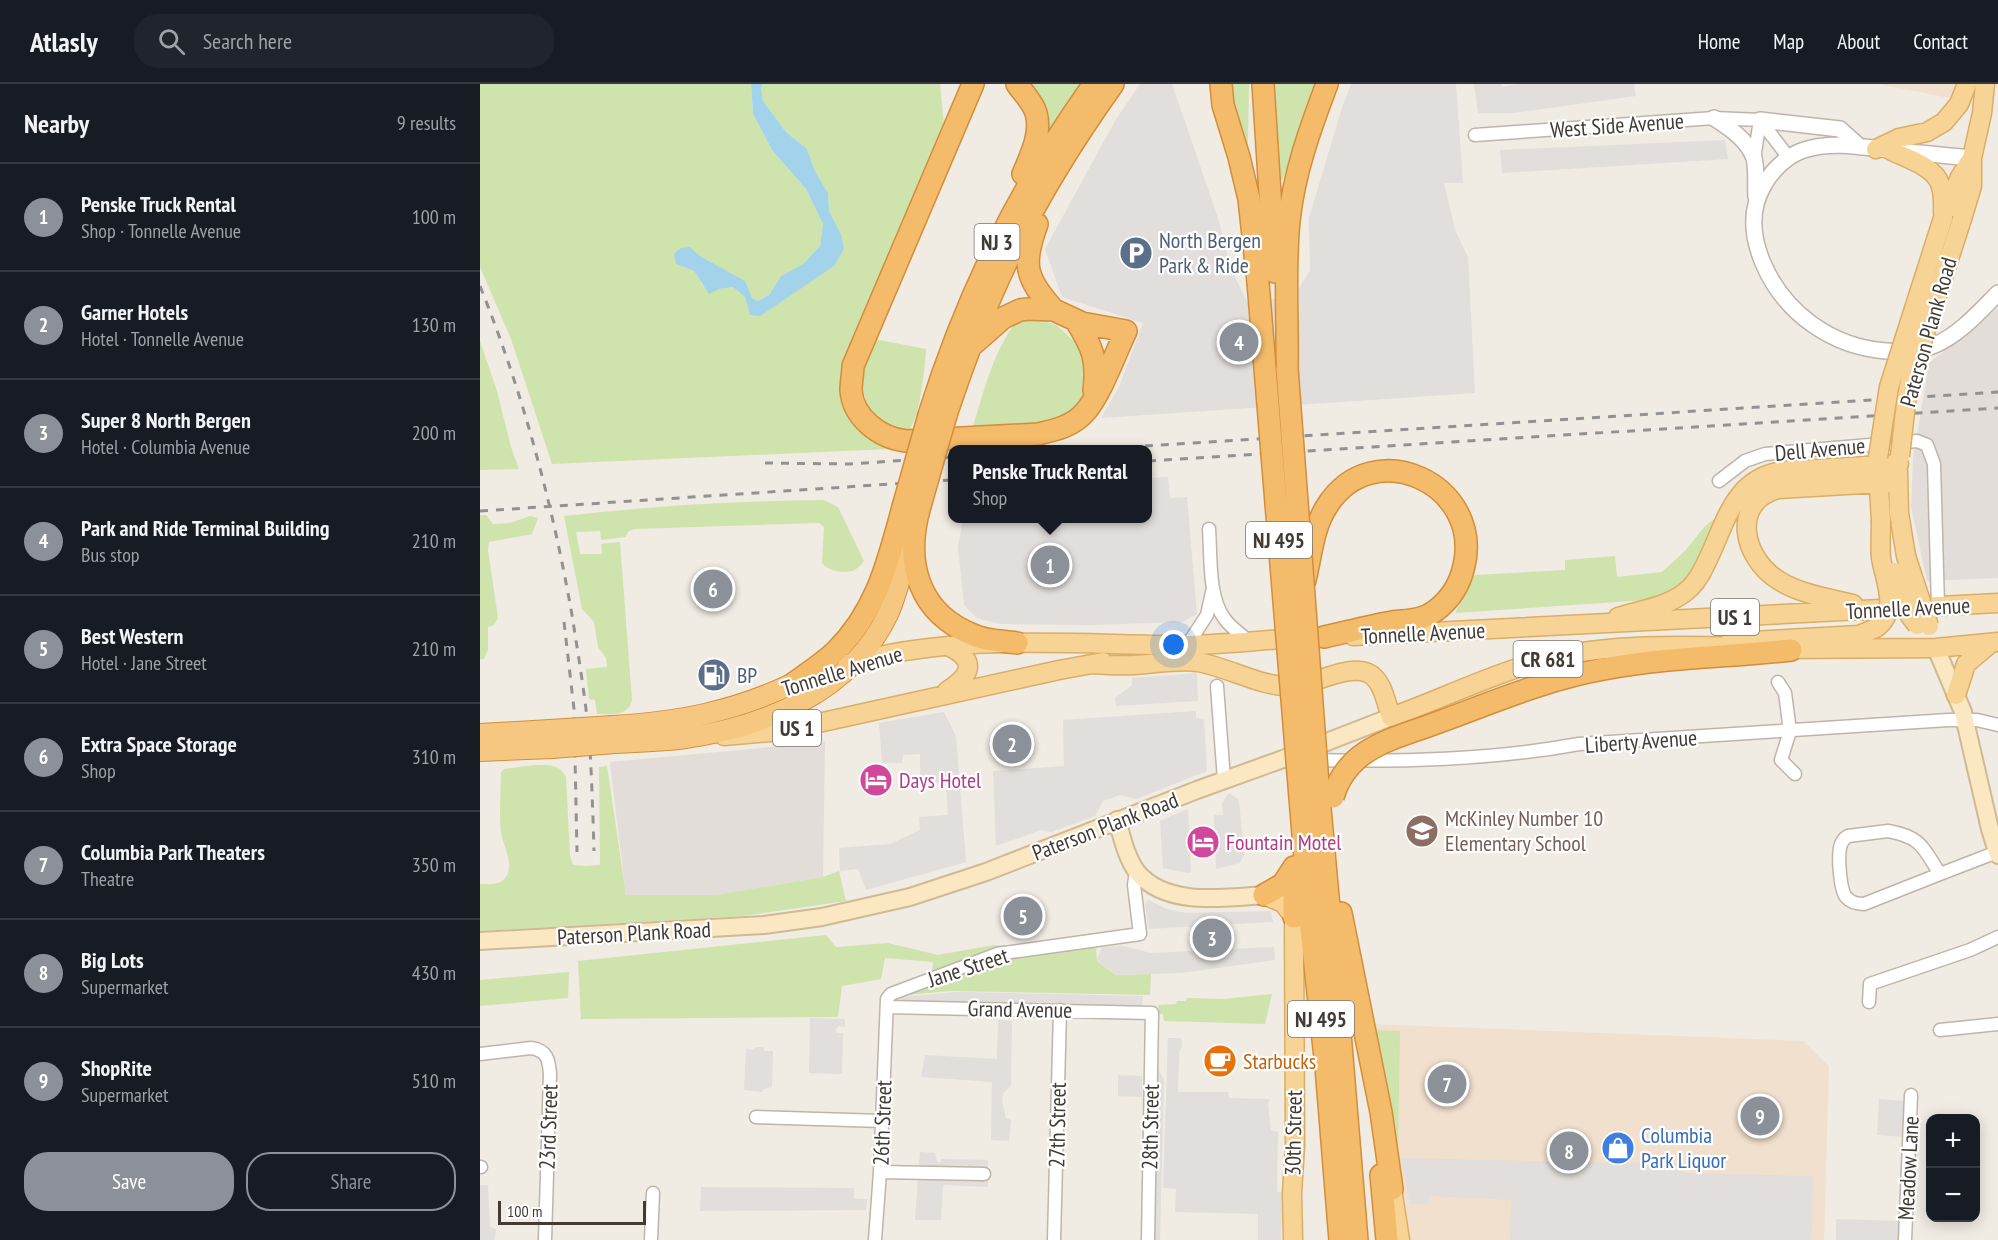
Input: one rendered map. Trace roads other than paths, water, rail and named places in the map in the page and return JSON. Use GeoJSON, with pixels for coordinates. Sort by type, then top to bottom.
{"type":"FeatureCollection","features":[{"type":"Feature","properties":{"kind":"highway"},"geometry":{"type":"LineString","coordinates":[[973,84],[853,366],[851,391],[856,409],[866,423],[887,437],[900,440],[927,441],[1038,434],[1058,430],[1079,418],[1093,402],[1121,330]]}},
{"type":"Feature","properties":{"kind":"highway"},"geometry":{"type":"LineString","coordinates":[[1003,229],[1035,144],[1037,129],[1036,113],[1017,84]]}},
{"type":"Feature","properties":{"kind":"highway","name":"NJ 3"},"geometry":{"type":"LineString","coordinates":[[678,739],[748,724],[781,713],[814,695],[856,662],[867,650],[889,611],[938,415],[952,344],[972,294],[1003,229],[1048,152],[1094,84]]}},
{"type":"Feature","properties":{"kind":"highway","name":"NJ 3"},"geometry":{"type":"LineString","coordinates":[[938,415],[971,346],[1012,249],[1056,170],[1113,84]]}},
{"type":"Feature","properties":{"kind":"highway","name":"NJ 495"},"geometry":{"type":"LineString","coordinates":[[1263,84],[1272,251],[1317,798],[1337,996],[1357,1240]]}},
{"type":"Feature","properties":{"kind":"highway"},"geometry":{"type":"LineString","coordinates":[[1272,251],[1290,219],[1306,140],[1327,84]]}},
{"type":"Feature","properties":{"kind":"highway","name":"NJ 495"},"geometry":{"type":"LineString","coordinates":[[1214,90],[1272,251],[1278,317],[1287,368],[1317,798],[1310,919],[1326,1067],[1340,1240]]}},
{"type":"Feature","properties":{"kind":"highway"},"geometry":{"type":"LineString","coordinates":[[1054,310],[1033,282],[1027,259],[1030,242],[1056,170]]}},
{"type":"Feature","properties":{"kind":"highway"},"geometry":{"type":"LineString","coordinates":[[971,346],[996,323],[1011,314],[1028,309],[1054,310],[1076,321],[1121,330]]}},
{"type":"Feature","properties":{"kind":"highway"},"geometry":{"type":"LineString","coordinates":[[1076,321],[1093,351]]}},
{"type":"Feature","properties":{"kind":"highway"},"geometry":{"type":"LineString","coordinates":[[1093,402],[1096,372],[1093,343],[1103,333],[1121,330]]}},
{"type":"Feature","properties":{"kind":"highway"},"geometry":{"type":"LineString","coordinates":[[1302,592],[1316,531],[1323,513],[1330,501],[1344,486],[1361,476],[1378,471],[1407,473],[1434,485],[1446,495],[1459,514],[1466,534],[1466,556],[1461,577],[1452,596],[1435,611],[1420,619],[1392,622],[1324,637]]}},
{"type":"Feature","properties":{"kind":"highway"},"geometry":{"type":"LineString","coordinates":[[913,512],[914,568],[933,606],[952,624],[969,633],[979,637],[1017,643]]}},
{"type":"Feature","properties":{"kind":"highway","name":"NJ 3"},"geometry":{"type":"LineString","coordinates":[[794,683],[834,653],[867,612],[913,512]]}},
{"type":"Feature","properties":{"kind":"highway"},"geometry":{"type":"LineString","coordinates":[[1264,895],[1283,884],[1294,867],[1317,798],[1362,753],[1544,684],[1604,669],[1678,659],[1791,650]]}},
{"type":"Feature","properties":{"kind":"highway","name":"Tonnelle Avenue"},"geometry":{"type":"LineString","coordinates":[[614,735],[660,723],[693,718],[744,703],[794,683]]}},
{"type":"Feature","properties":{"kind":"highway","name":"Tonnelle Avenue"},"geometry":{"type":"LineString","coordinates":[[480,734],[551,739]]}},
{"type":"Feature","properties":{"kind":"highway","name":"Tonnelle Avenue"},"geometry":{"type":"LineString","coordinates":[[480,751],[551,739],[614,735],[678,739]]}},
{"type":"Feature","properties":{"kind":"highway"},"geometry":{"type":"LineString","coordinates":[[1322,843],[1338,896],[1381,1112],[1392,1190]]}},
{"type":"Feature","properties":{"kind":"highway"},"geometry":{"type":"LineString","coordinates":[[1294,867],[1294,917]]}},
{"type":"Feature","properties":{"kind":"highway"},"geometry":{"type":"LineString","coordinates":[[1367,1047],[1387,1240]]}},
{"type":"Feature","properties":{"kind":"main road"},"geometry":{"type":"LineString","coordinates":[[1875,148],[1899,138],[1927,132],[1944,122],[1959,104],[1967,84]]}},
{"type":"Feature","properties":{"kind":"main road","name":"Paterson Plank Road"},"geometry":{"type":"LineString","coordinates":[[480,941],[724,928],[822,917],[910,897],[986,872],[1117,820],[1517,669],[1552,658],[1625,648],[1714,646],[1791,650],[1936,648],[1923,626],[1906,555],[1899,513],[1899,467],[1911,376],[1972,186],[1972,158],[1982,113],[1985,84]]}},
{"type":"Feature","properties":{"kind":"main road"},"geometry":{"type":"LineString","coordinates":[[1875,148],[1923,167],[1938,178],[1942,188],[1943,218]]}},
{"type":"Feature","properties":{"kind":"main road","name":"Paterson Plank Road"},"geometry":{"type":"LineString","coordinates":[[1714,646],[1752,641],[1859,634],[1876,628],[1884,621],[1890,604],[1881,557],[1878,460],[1889,387],[1943,218],[1960,177],[1972,158]]}},
{"type":"Feature","properties":{"kind":"main road"},"geometry":{"type":"LineString","coordinates":[[1593,625],[1660,606],[1677,598],[1690,588],[1701,574],[1738,496],[1756,479],[1769,473],[1878,460],[1899,467]]}},
{"type":"Feature","properties":{"kind":"main road"},"geometry":{"type":"LineString","coordinates":[[1876,609],[1817,596],[1779,581],[1766,571],[1756,558],[1746,525],[1753,505],[1770,491],[1786,488],[1878,483],[1899,467]]}},
{"type":"Feature","properties":{"kind":"main road","name":"Paterson Plank Road"},"geometry":{"type":"LineString","coordinates":[[1881,521],[1898,583],[1910,616],[1923,626]]}},
{"type":"Feature","properties":{"kind":"main road","name":"Tonnelle Avenue"},"geometry":{"type":"LineString","coordinates":[[794,683],[856,662],[903,651],[948,646],[1017,643],[1180,645],[1324,637],[1391,636],[1998,603]]}},
{"type":"Feature","properties":{"kind":"main road"},"geometry":{"type":"LineString","coordinates":[[1995,642],[1936,648],[1965,720],[1997,854]]}},
{"type":"Feature","properties":{"kind":"main road"},"geometry":{"type":"LineString","coordinates":[[1956,695],[1966,664],[1995,642]]}},
{"type":"Feature","properties":{"kind":"main road","name":"Tonnelle Avenue"},"geometry":{"type":"LineString","coordinates":[[678,739],[782,731],[1180,645]]}},
{"type":"Feature","properties":{"kind":"main road"},"geometry":{"type":"LineString","coordinates":[[940,696],[962,680],[968,671],[968,665],[963,656],[948,646]]}},
{"type":"Feature","properties":{"kind":"main road"},"geometry":{"type":"LineString","coordinates":[[1092,664],[1131,666],[1195,662],[1269,683],[1291,686],[1306,684],[1349,671],[1362,672],[1377,681],[1391,717]]}},
{"type":"Feature","properties":{"kind":"main road"},"geometry":{"type":"LineString","coordinates":[[1117,820],[1127,852],[1136,870],[1152,885],[1185,896],[1209,898],[1264,895],[1283,903],[1294,917]]}},
{"type":"Feature","properties":{"kind":"main road","name":"30th Street"},"geometry":{"type":"LineString","coordinates":[[1293,1240],[1294,917]]}},
{"type":"Feature","properties":{"kind":"main road"},"geometry":{"type":"LineString","coordinates":[[1295,1146],[1306,1240]]}},
{"type":"Feature","properties":{"kind":"main road"},"geometry":{"type":"LineString","coordinates":[[1392,1190],[1400,1240]]}},
{"type":"Feature","properties":{"kind":"street"},"geometry":{"type":"LineString","coordinates":[[1714,118],[1737,134],[1754,159]]}},
{"type":"Feature","properties":{"kind":"street","name":"West Side Avenue"},"geometry":{"type":"LineString","coordinates":[[1475,135],[1714,118],[1760,120]]}},
{"type":"Feature","properties":{"kind":"street"},"geometry":{"type":"LineString","coordinates":[[1760,120],[1840,129],[1875,148]]}},
{"type":"Feature","properties":{"kind":"street"},"geometry":{"type":"LineString","coordinates":[[1760,120],[1789,158]]}},
{"type":"Feature","properties":{"kind":"street"},"geometry":{"type":"LineString","coordinates":[[1756,203],[1754,159],[1760,120]]}},
{"type":"Feature","properties":{"kind":"street"},"geometry":{"type":"LineString","coordinates":[[1972,158],[1875,148],[1819,147],[1803,150],[1789,158],[1766,180],[1756,203],[1753,219],[1755,240],[1774,286],[1808,322],[1840,340],[1877,351],[1905,352],[1924,349],[1943,341],[1960,329],[1998,293]]}},
{"type":"Feature","properties":{"kind":"street","name":"Dell Avenue"},"geometry":{"type":"LineString","coordinates":[[1719,481],[1745,461],[1765,454],[1917,441],[1928,445],[1934,464],[1938,606]]}},
{"type":"Feature","properties":{"kind":"street"},"geometry":{"type":"LineString","coordinates":[[1209,529],[1213,584],[1220,611],[1223,617],[1249,641]]}},
{"type":"Feature","properties":{"kind":"street"},"geometry":{"type":"LineString","coordinates":[[1180,645],[1208,615],[1213,584]]}},
{"type":"Feature","properties":{"kind":"street"},"geometry":{"type":"LineString","coordinates":[[1778,682],[1785,693],[1790,731],[1781,760],[1795,774]]}},
{"type":"Feature","properties":{"kind":"street"},"geometry":{"type":"LineString","coordinates":[[1217,686],[1224,780]]}},
{"type":"Feature","properties":{"kind":"street","name":"Liberty Avenue"},"geometry":{"type":"LineString","coordinates":[[1283,759],[1409,761],[1530,753],[1579,744],[1965,720],[1998,725]]}},
{"type":"Feature","properties":{"kind":"street"},"geometry":{"type":"LineString","coordinates":[[1940,874],[1923,847],[1914,838],[1898,833],[1888,831],[1848,836],[1843,839],[1840,847],[1840,869],[1844,894],[1854,903],[1864,904],[1997,854]]}},
{"type":"Feature","properties":{"kind":"street","name":"Jane Street"},"geometry":{"type":"LineString","coordinates":[[887,1007],[887,999],[891,994],[997,954],[1140,934],[1134,885],[1136,870]]}},
{"type":"Feature","properties":{"kind":"street"},"geometry":{"type":"LineString","coordinates":[[1869,1002],[1870,984],[1970,950],[1998,937]]}},
{"type":"Feature","properties":{"kind":"street","name":"Grand Avenue"},"geometry":{"type":"LineString","coordinates":[[887,1007],[1152,1013]]}},
{"type":"Feature","properties":{"kind":"street","name":"26th Street"},"geometry":{"type":"LineString","coordinates":[[875,1240],[887,1007]]}},
{"type":"Feature","properties":{"kind":"street","name":"27th Street"},"geometry":{"type":"LineString","coordinates":[[1054,1240],[1060,1010]]}},
{"type":"Feature","properties":{"kind":"street","name":"28th Street"},"geometry":{"type":"LineString","coordinates":[[1148,1240],[1152,1013]]}},
{"type":"Feature","properties":{"kind":"street"},"geometry":{"type":"LineString","coordinates":[[1940,1030],[1998,1024]]}},
{"type":"Feature","properties":{"kind":"street","name":"23rd Street"},"geometry":{"type":"LineString","coordinates":[[480,1054],[531,1048],[544,1052],[549,1060],[545,1240]]}},
{"type":"Feature","properties":{"kind":"street","name":"Meadow Lane"},"geometry":{"type":"LineString","coordinates":[[1905,1240],[1911,1095]]}},
{"type":"Feature","properties":{"kind":"street"},"geometry":{"type":"LineString","coordinates":[[756,1117],[882,1121]]}},
{"type":"Feature","properties":{"kind":"street"},"geometry":{"type":"LineString","coordinates":[[880,1172],[984,1174]]}},
{"type":"Feature","properties":{"kind":"street"},"geometry":{"type":"LineString","coordinates":[[651,1240],[653,1193]]}},
{"type":"Feature","properties":{"kind":"water"},"geometry":{"type":"Polygon","coordinates":[[[751,84],[763,84],[761,88],[763,101],[786,132],[807,149],[815,171],[828,193],[829,211],[841,234],[844,249],[834,266],[760,316],[750,315],[745,297],[733,287],[719,289],[709,294],[694,271],[676,264],[674,254],[681,248],[690,247],[700,256],[745,281],[752,298],[758,301],[769,295],[781,276],[803,264],[820,246],[823,224],[806,189],[772,150],[753,114],[751,84]]]}},
{"type":"Feature","properties":{"kind":"railway"},"geometry":{"type":"LineString","coordinates":[[480,286],[523,407],[535,448],[564,573],[587,717],[594,851]]}},
{"type":"Feature","properties":{"kind":"railway"},"geometry":{"type":"LineString","coordinates":[[1152,446],[1998,392]]}},
{"type":"Feature","properties":{"kind":"railway"},"geometry":{"type":"LineString","coordinates":[[1152,461],[1998,408]]}},
{"type":"Feature","properties":{"kind":"railway"},"geometry":{"type":"LineString","coordinates":[[765,463],[850,464],[948,457]]}},
{"type":"Feature","properties":{"kind":"railway"},"geometry":{"type":"LineString","coordinates":[[480,511],[948,480]]}},
{"type":"Feature","properties":{"kind":"railway"},"geometry":{"type":"LineString","coordinates":[[564,622],[574,709],[577,852]]}},
{"type":"Feature","properties":{"kind":"place","name":"North Bergen Park & Ride"},"geometry":{"type":"Point","coordinates":[1136,253]}},
{"type":"Feature","properties":{"kind":"place","name":"Park and Ride Terminal Building"},"geometry":{"type":"Point","coordinates":[1239,342]}},
{"type":"Feature","properties":{"kind":"place","name":"Penske Truck Rental"},"geometry":{"type":"Point","coordinates":[1050,565]}},
{"type":"Feature","properties":{"kind":"place","name":"Extra Space Storage"},"geometry":{"type":"Point","coordinates":[713,589]}},
{"type":"Feature","properties":{"kind":"place","name":"BP"},"geometry":{"type":"Point","coordinates":[714,675]}},
{"type":"Feature","properties":{"kind":"place","name":"Garner Hotels"},"geometry":{"type":"Point","coordinates":[1012,744]}},
{"type":"Feature","properties":{"kind":"place","name":"Days Hotel"},"geometry":{"type":"Point","coordinates":[876,780]}},
{"type":"Feature","properties":{"kind":"place","name":"McKinley Number 10 Elementary School"},"geometry":{"type":"Point","coordinates":[1422,831]}},
{"type":"Feature","properties":{"kind":"place","name":"Fountain Motel"},"geometry":{"type":"Point","coordinates":[1203,842]}},
{"type":"Feature","properties":{"kind":"place","name":"Best Western"},"geometry":{"type":"Point","coordinates":[1023,916]}},
{"type":"Feature","properties":{"kind":"place","name":"Super 8 North Bergen"},"geometry":{"type":"Point","coordinates":[1212,938]}},
{"type":"Feature","properties":{"kind":"place","name":"Starbucks"},"geometry":{"type":"Point","coordinates":[1220,1061]}},
{"type":"Feature","properties":{"kind":"place","name":"Columbia Park Theaters"},"geometry":{"type":"Point","coordinates":[1447,1084]}},
{"type":"Feature","properties":{"kind":"place","name":"ShopRite"},"geometry":{"type":"Point","coordinates":[1760,1116]}},
{"type":"Feature","properties":{"kind":"place","name":"Columbia Park Liquor"},"geometry":{"type":"Point","coordinates":[1618,1148]}},
{"type":"Feature","properties":{"kind":"place","name":"Big Lots"},"geometry":{"type":"Point","coordinates":[1569,1151]}}]}
